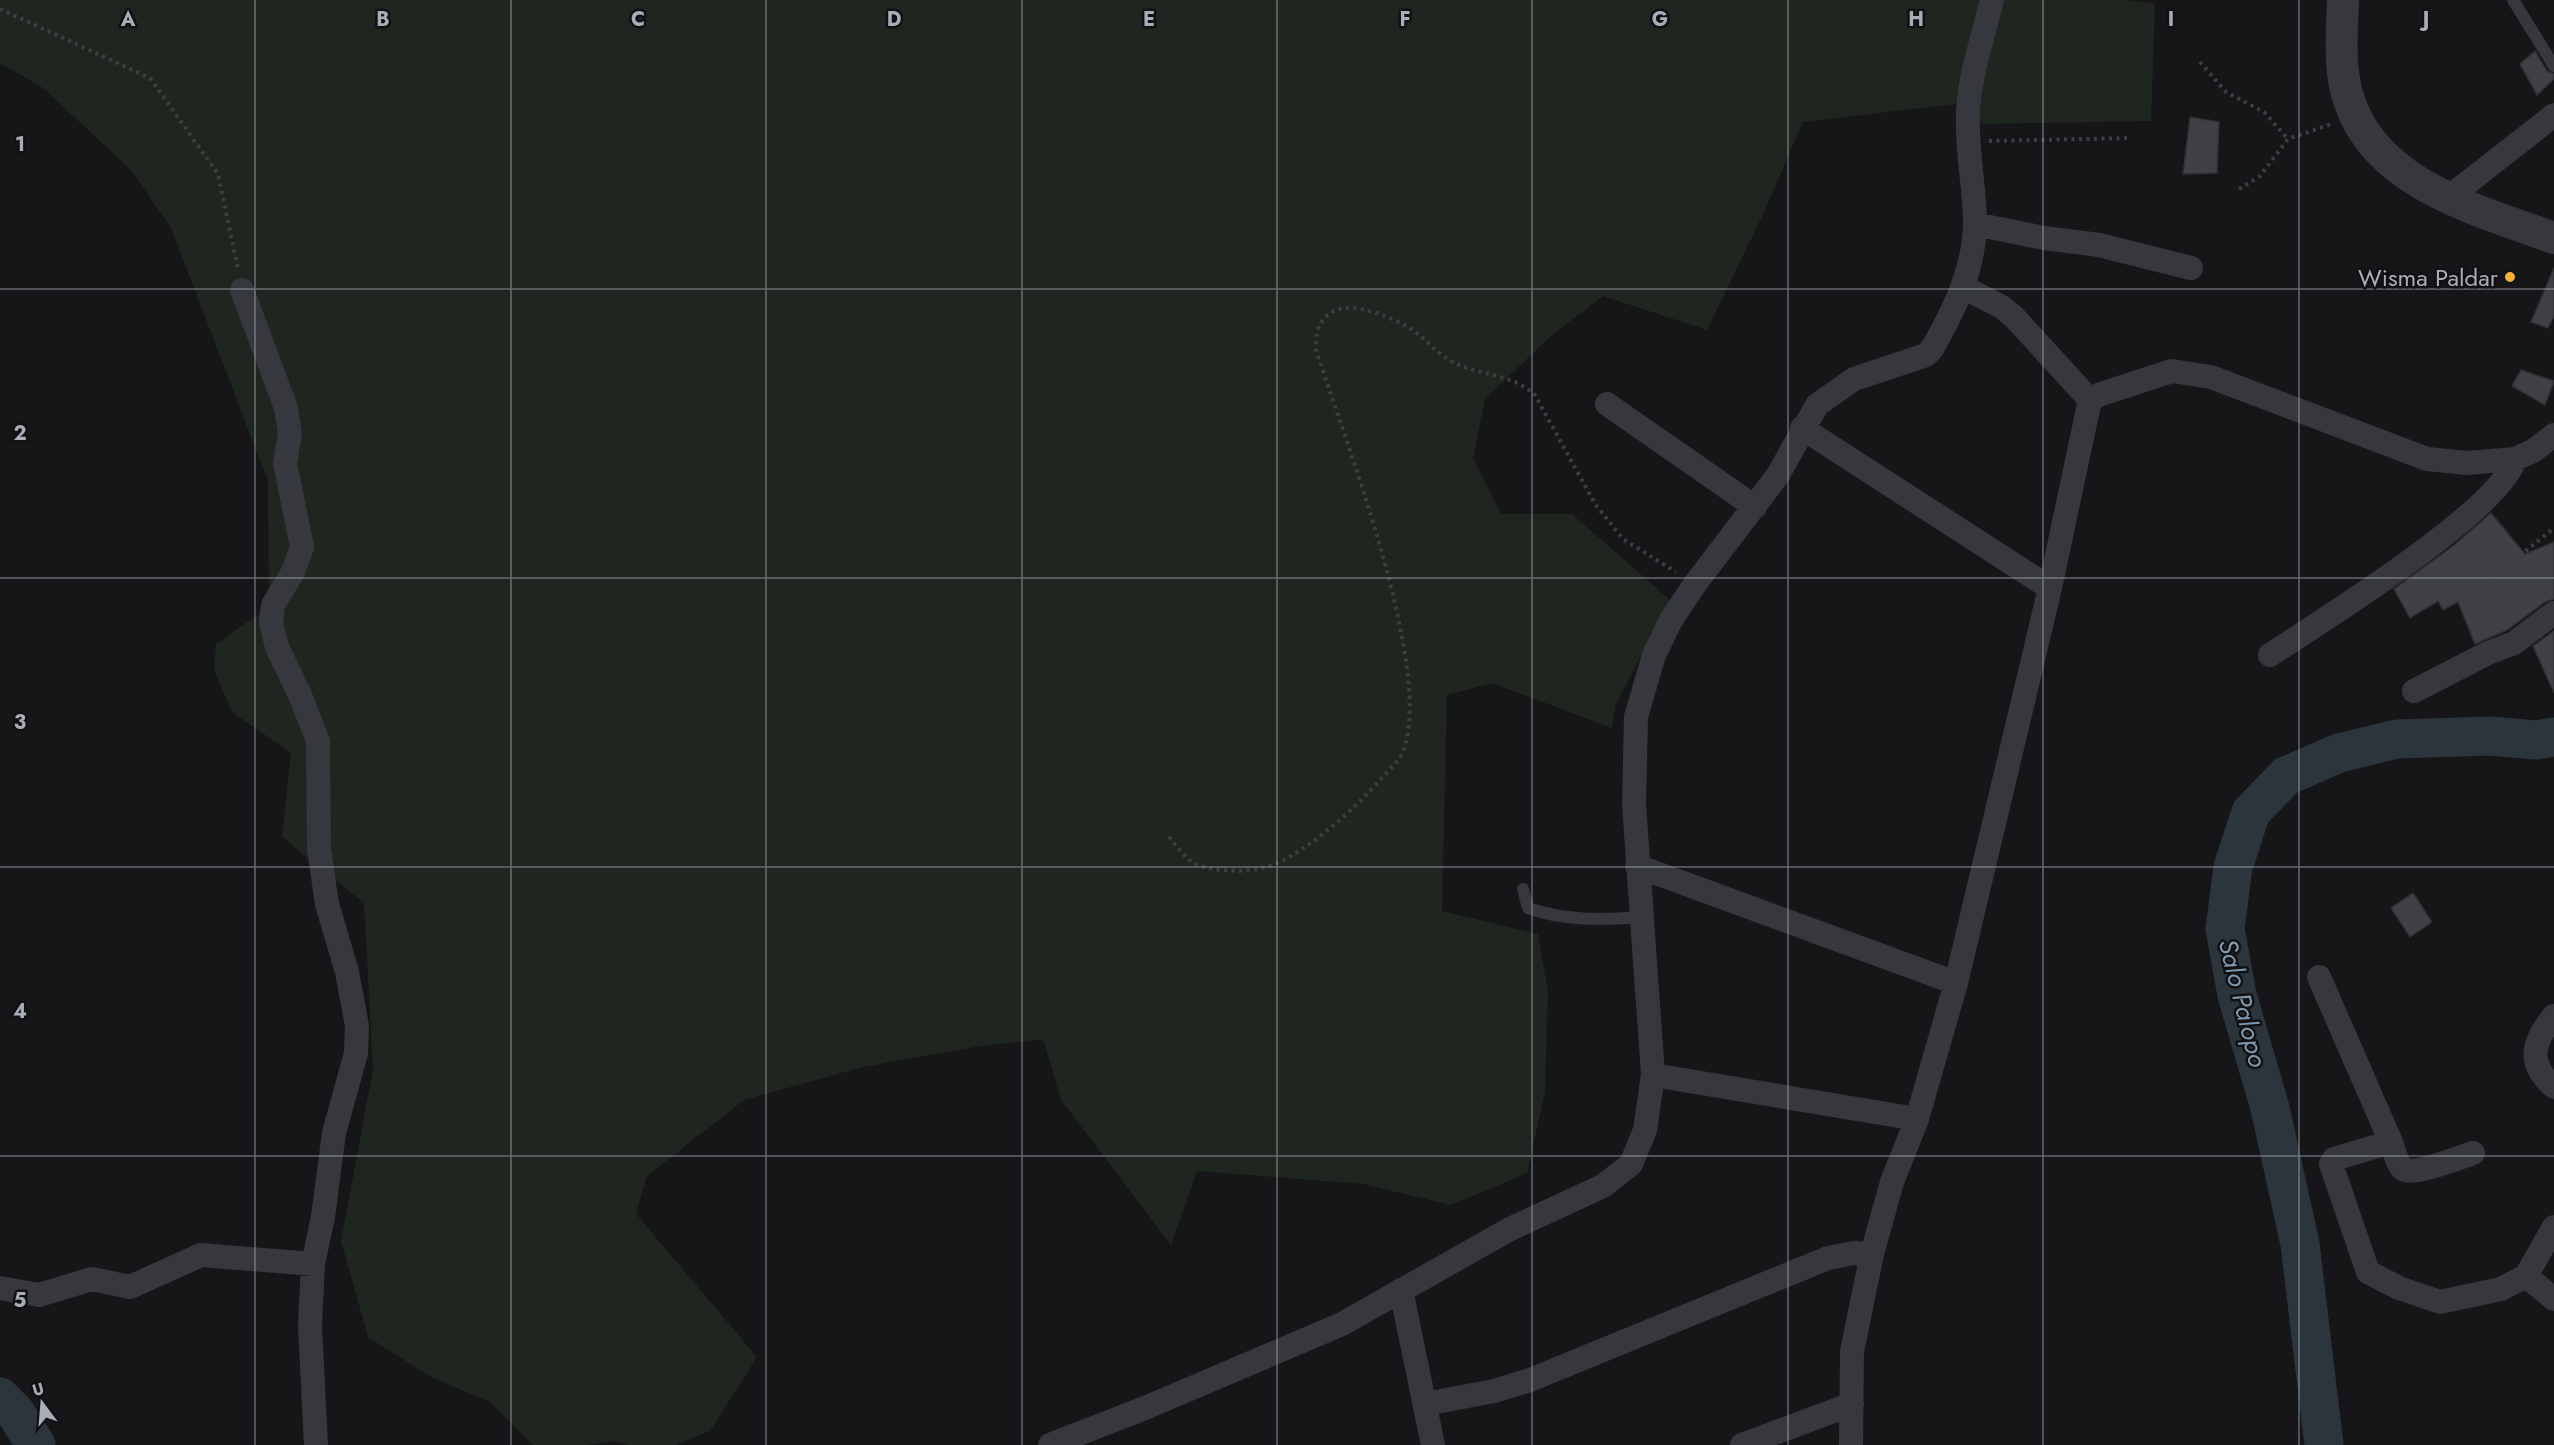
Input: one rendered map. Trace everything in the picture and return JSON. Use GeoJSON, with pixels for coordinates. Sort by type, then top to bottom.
{"type":"FeatureCollection","features":[{"type":"Feature","properties":{"kind":"street"},"geometry":{"type":"LineString","coordinates":[[1050,1445],[1342,1324],[1510,1229],[1618,1177],[1631,1164],[1645,1130],[1653,1075],[1637,866],[1635,739],[1639,700],[1662,636],[1695,584],[1778,475],[1802,428],[1817,405],[1844,384],[1926,355],[1935,343],[1964,286],[1975,224],[1968,142],[1968,110],[1975,66],[1992,0]]}},
{"type":"Feature","properties":{"kind":"street"},"geometry":{"type":"LineString","coordinates":[[2343,0],[2343,74],[2355,116],[2394,166],[2413,181],[2448,198],[2554,238]]}},
{"type":"Feature","properties":{"kind":"street"},"geometry":{"type":"LineString","coordinates":[[2448,198],[2554,115]]}},
{"type":"Feature","properties":{"kind":"street"},"geometry":{"type":"LineString","coordinates":[[1975,224],[2044,238],[2099,245],[2191,268]]}},
{"type":"Feature","properties":{"kind":"street"},"geometry":{"type":"LineString","coordinates":[[1964,286],[2014,317],[2090,400]]}},
{"type":"Feature","properties":{"kind":"street"},"geometry":{"type":"LineString","coordinates":[[242,290],[286,408],[290,434],[285,463],[302,548],[293,572],[273,605],[271,623],[277,647],[300,695],[318,741],[319,849],[327,904],[347,972],[357,1026],[356,1053],[334,1133],[323,1217],[313,1264],[310,1325],[316,1445]]}},
{"type":"Feature","properties":{"kind":"street"},"geometry":{"type":"LineString","coordinates":[[1851,1445],[1852,1351],[1872,1254],[1892,1182],[1917,1119],[1956,983],[2050,588],[2090,400],[2101,394],[2172,371],[2211,377],[2427,459],[2467,463],[2515,459],[2533,451],[2554,435]]}},
{"type":"Feature","properties":{"kind":"street"},"geometry":{"type":"LineString","coordinates":[[1607,404],[1755,507]]}},
{"type":"Feature","properties":{"kind":"street"},"geometry":{"type":"LineString","coordinates":[[1802,428],[2050,588]]}},
{"type":"Feature","properties":{"kind":"street"},"geometry":{"type":"LineString","coordinates":[[2270,655],[2422,553],[2500,484],[2515,459]]}},
{"type":"Feature","properties":{"kind":"street"},"geometry":{"type":"LineString","coordinates":[[2414,690],[2488,652],[2514,643],[2554,613]]}},
{"type":"Feature","properties":{"kind":"street"},"geometry":{"type":"LineString","coordinates":[[1637,866],[1956,983]]}},
{"type":"Feature","properties":{"kind":"street"},"geometry":{"type":"LineString","coordinates":[[2319,977],[2401,1167],[2407,1172],[2417,1171],[2473,1153]]}},
{"type":"Feature","properties":{"kind":"street"},"geometry":{"type":"LineString","coordinates":[[2554,1016],[2541,1032],[2535,1050],[2542,1076],[2554,1087]]}},
{"type":"Feature","properties":{"kind":"street"},"geometry":{"type":"LineString","coordinates":[[1653,1075],[1917,1119]]}},
{"type":"Feature","properties":{"kind":"street"},"geometry":{"type":"LineString","coordinates":[[2391,1142],[2334,1159],[2331,1164],[2369,1275],[2440,1302],[2501,1290],[2526,1275],[2554,1227]]}},
{"type":"Feature","properties":{"kind":"street"},"geometry":{"type":"LineString","coordinates":[[1425,1404],[1494,1391],[1530,1380],[1828,1258],[1872,1254]]}},
{"type":"Feature","properties":{"kind":"street"},"geometry":{"type":"LineString","coordinates":[[0,1288],[39,1295],[92,1280],[130,1287],[201,1255],[313,1264]]}},
{"type":"Feature","properties":{"kind":"street"},"geometry":{"type":"LineString","coordinates":[[2526,1275],[2554,1299]]}},
{"type":"Feature","properties":{"kind":"street"},"geometry":{"type":"LineString","coordinates":[[1401,1290],[1433,1445]]}},
{"type":"Feature","properties":{"kind":"street"},"geometry":{"type":"LineString","coordinates":[[1742,1445],[1851,1404]]}},
{"type":"Feature","properties":{"kind":"lane"},"geometry":{"type":"LineString","coordinates":[[2513,0],[2554,66]]}},
{"type":"Feature","properties":{"kind":"lane"},"geometry":{"type":"LineString","coordinates":[[1523,889],[1528,908],[1542,913],[1596,920],[1640,917]]}},
{"type":"Feature","properties":{"kind":"path"},"geometry":{"type":"LineString","coordinates":[[0,9],[150,78],[218,174],[242,290]]}},
{"type":"Feature","properties":{"kind":"path"},"geometry":{"type":"LineString","coordinates":[[2200,62],[2226,92],[2264,112],[2288,139]]}},
{"type":"Feature","properties":{"kind":"path"},"geometry":{"type":"LineString","coordinates":[[2239,189],[2260,176],[2288,139],[2355,116]]}},
{"type":"Feature","properties":{"kind":"path"},"geometry":{"type":"LineString","coordinates":[[1968,142],[2076,137],[2131,138]]}},
{"type":"Feature","properties":{"kind":"path"},"geometry":{"type":"LineString","coordinates":[[1168,837],[1191,861],[1198,865],[1233,870],[1274,866],[1310,845],[1333,828],[1396,762],[1407,738],[1411,705],[1403,642],[1383,555],[1316,350],[1317,334],[1323,318],[1335,309],[1349,307],[1374,312],[1408,327],[1454,362],[1529,390],[1535,395],[1595,504],[1623,539],[1695,584]]}},
{"type":"Feature","properties":{"kind":"path"},"geometry":{"type":"LineString","coordinates":[[2479,589],[2554,528]]}},
{"type":"Feature","properties":{"kind":"shaded area"},"geometry":{"type":"Polygon","coordinates":[[[0,0],[2125,0],[2155,4],[2151,121],[1983,124],[1956,104],[1803,122],[1764,212],[1707,330],[1603,296],[1552,335],[1485,399],[1473,458],[1501,514],[1572,514],[1670,600],[1616,704],[1612,728],[1492,683],[1447,695],[1442,911],[1538,934],[1548,991],[1545,1092],[1527,1173],[1451,1205],[1363,1184],[1197,1171],[1171,1245],[1061,1100],[1043,1039],[981,1046],[863,1067],[744,1100],[647,1176],[636,1214],[757,1357],[710,1431],[676,1445],[629,1445],[614,1441],[589,1445],[533,1445],[490,1402],[431,1377],[368,1337],[341,1241],[373,1069],[364,903],[282,837],[291,753],[232,712],[214,669],[216,644],[269,607],[268,481],[171,228],[131,170],[43,88],[0,63],[0,0]]]}},
{"type":"Feature","properties":{"kind":"building"},"geometry":{"type":"Polygon","coordinates":[[[2535,51],[2547,71],[2554,74],[2554,79],[2537,95],[2520,64],[2535,51]]]}},
{"type":"Feature","properties":{"kind":"building"},"geometry":{"type":"Polygon","coordinates":[[[2190,117],[2219,122],[2217,173],[2183,174],[2190,117]]]}},
{"type":"Feature","properties":{"kind":"building"},"geometry":{"type":"Polygon","coordinates":[[[2554,268],[2554,316],[2548,328],[2531,322],[2554,268]]]}},
{"type":"Feature","properties":{"kind":"building"},"geometry":{"type":"Polygon","coordinates":[[[2521,370],[2554,381],[2545,405],[2512,386],[2521,370]]]}},
{"type":"Feature","properties":{"kind":"building"},"geometry":{"type":"Polygon","coordinates":[[[2491,513],[2525,554],[2554,542],[2554,599],[2545,602],[2507,630],[2475,644],[2458,602],[2443,610],[2438,601],[2410,618],[2394,589],[2453,546],[2491,513]]]}},
{"type":"Feature","properties":{"kind":"building"},"geometry":{"type":"Polygon","coordinates":[[[2554,631],[2554,693],[2533,646],[2554,631]]]}},
{"type":"Feature","properties":{"kind":"building"},"geometry":{"type":"Polygon","coordinates":[[[2413,893],[2432,922],[2410,937],[2391,908],[2413,893]]]}},
{"type":"Feature","properties":{"kind":"waterway","name":"Salo Palopo"},"geometry":{"type":"LineString","coordinates":[[2324,1445],[2300,1244],[2270,1108],[2237,995],[2225,929],[2233,867],[2251,812],[2286,776],[2339,753],[2397,739],[2491,736],[2535,740],[2554,737]]}},
{"type":"Feature","properties":{"kind":"waterway","name":"Salo Palopo"},"geometry":{"type":"LineString","coordinates":[[0,1397],[15,1412],[36,1445]]}},
{"type":"Feature","properties":{"kind":"place","name":"Wisma Paldar"},"geometry":{"type":"Point","coordinates":[2510,277]}}]}
